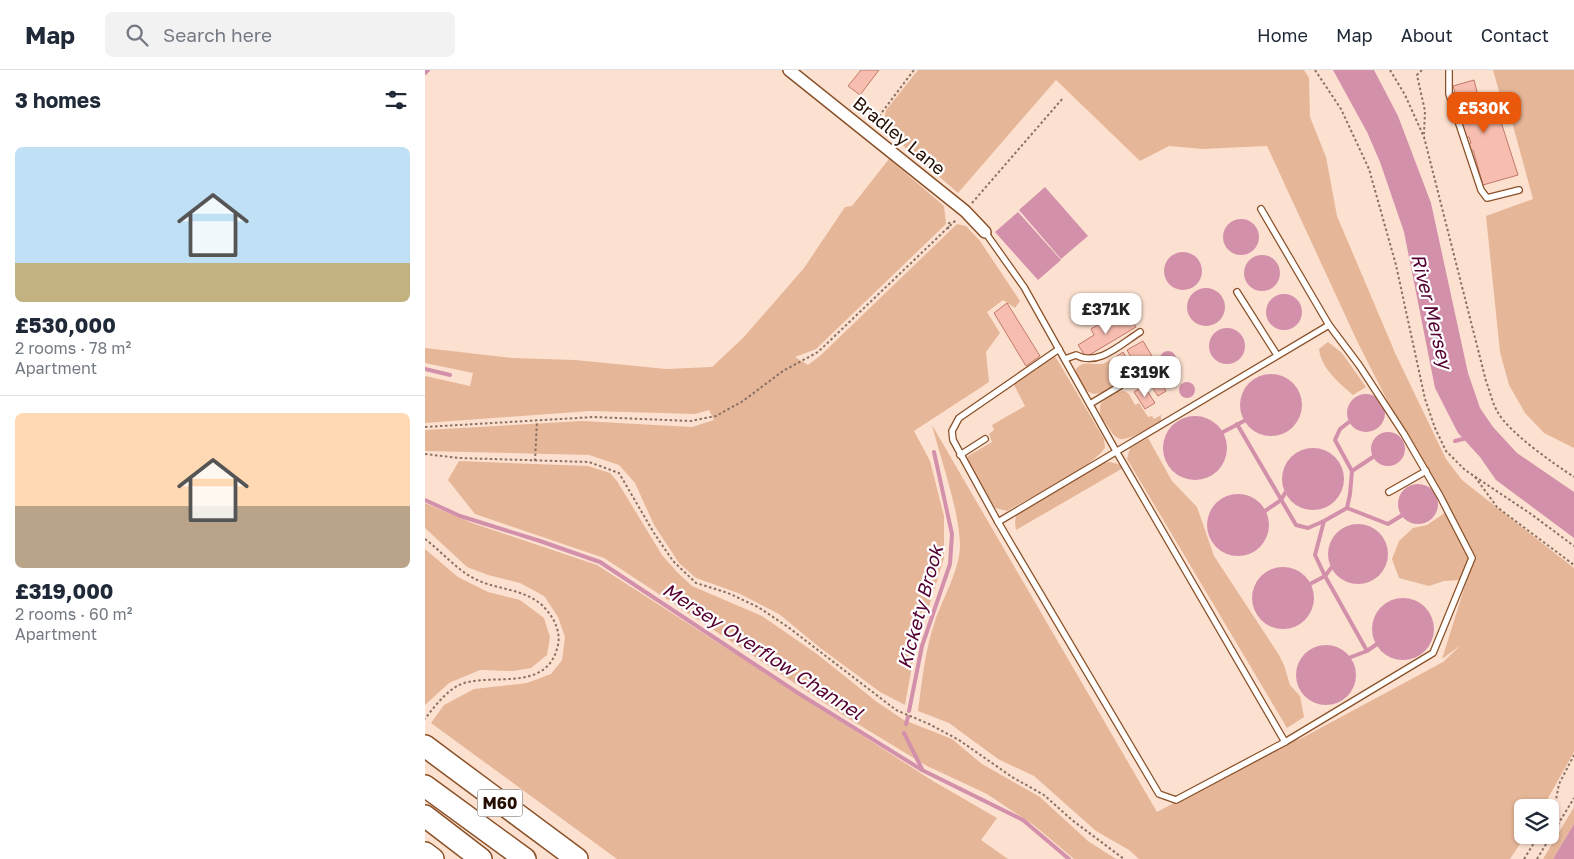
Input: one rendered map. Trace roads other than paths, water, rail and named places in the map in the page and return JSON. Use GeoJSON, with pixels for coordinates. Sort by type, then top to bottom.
{"type":"FeatureCollection","features":[{"type":"Feature","properties":{"kind":"highway","name":"M60"},"geometry":{"type":"LineString","coordinates":[[425,746],[577,859]]}},
{"type":"Feature","properties":{"kind":"highway","name":"M60"},"geometry":{"type":"LineString","coordinates":[[425,786],[525,859]]}},
{"type":"Feature","properties":{"kind":"highway"},"geometry":{"type":"LineString","coordinates":[[425,816],[481,859]]}},
{"type":"Feature","properties":{"kind":"highway"},"geometry":{"type":"LineString","coordinates":[[425,853],[433,859]]}},
{"type":"Feature","properties":{"kind":"street","name":"Bradley Lane"},"geometry":{"type":"LineString","coordinates":[[789,70],[965,211],[985,232]]}},
{"type":"Feature","properties":{"kind":"lane"},"geometry":{"type":"LineString","coordinates":[[1449,70],[1449,94],[1481,190],[1487,198],[1519,190]]}},
{"type":"Feature","properties":{"kind":"lane"},"geometry":{"type":"LineString","coordinates":[[1059,349],[959,418],[952,432],[953,440],[998,522],[1159,794],[1176,800],[1285,742],[1433,652],[1472,558],[1405,434],[1359,365],[1329,325],[1261,209]]}},
{"type":"Feature","properties":{"kind":"lane"},"geometry":{"type":"LineString","coordinates":[[985,232],[1024,287],[1116,451],[1285,742]]}},
{"type":"Feature","properties":{"kind":"lane"},"geometry":{"type":"LineString","coordinates":[[1237,292],[1277,355]]}},
{"type":"Feature","properties":{"kind":"lane"},"geometry":{"type":"LineString","coordinates":[[998,522],[1329,325]]}},
{"type":"Feature","properties":{"kind":"lane"},"geometry":{"type":"LineString","coordinates":[[1065,359],[1076,355],[1085,360],[1098,358],[1140,332]]}},
{"type":"Feature","properties":{"kind":"lane"},"geometry":{"type":"LineString","coordinates":[[1090,404],[1120,386]]}},
{"type":"Feature","properties":{"kind":"lane"},"geometry":{"type":"LineString","coordinates":[[960,455],[985,439]]}},
{"type":"Feature","properties":{"kind":"lane"},"geometry":{"type":"LineString","coordinates":[[1389,492],[1426,471]]}},
{"type":"Feature","properties":{"kind":"water","name":"River Mersey"},"geometry":{"type":"Polygon","coordinates":[[[1333,70],[1374,70],[1398,116],[1431,203],[1468,373],[1480,408],[1493,427],[1517,453],[1574,492],[1574,538],[1496,480],[1480,457],[1458,433],[1435,388],[1404,232],[1380,162],[1367,132],[1333,70]]]}},
{"type":"Feature","properties":{"kind":"water"},"geometry":{"type":"Polygon","coordinates":[[[1045,187],[1088,236],[1061,259],[1019,210],[1045,187]]]}},
{"type":"Feature","properties":{"kind":"water"},"geometry":{"type":"Polygon","coordinates":[[[1018,212],[1061,260],[1038,280],[995,232],[1018,212]]]}},
{"type":"Feature","properties":{"kind":"water"},"geometry":{"type":"Polygon","coordinates":[[[1241,219],[1254,224],[1259,237],[1254,250],[1241,255],[1228,250],[1223,237],[1228,224],[1241,219]]]}},
{"type":"Feature","properties":{"kind":"water"},"geometry":{"type":"Polygon","coordinates":[[[1183,252],[1196,258],[1202,271],[1196,284],[1183,290],[1170,284],[1164,271],[1170,258],[1183,252]]]}},
{"type":"Feature","properties":{"kind":"water"},"geometry":{"type":"Polygon","coordinates":[[[1262,255],[1269,256],[1275,260],[1279,266],[1279,280],[1275,286],[1269,290],[1262,291],[1255,290],[1249,286],[1245,280],[1244,273],[1245,266],[1249,260],[1255,256],[1262,255]]]}},
{"type":"Feature","properties":{"kind":"water"},"geometry":{"type":"Polygon","coordinates":[[[1206,288],[1219,294],[1225,307],[1219,320],[1206,326],[1193,320],[1187,307],[1193,294],[1206,288]]]}},
{"type":"Feature","properties":{"kind":"water"},"geometry":{"type":"Polygon","coordinates":[[[1284,294],[1291,295],[1297,299],[1301,305],[1301,319],[1297,325],[1291,329],[1284,330],[1277,329],[1271,325],[1267,319],[1266,312],[1267,305],[1271,299],[1277,295],[1284,294]]]}},
{"type":"Feature","properties":{"kind":"water"},"geometry":{"type":"Polygon","coordinates":[[[1227,328],[1234,329],[1240,333],[1244,339],[1244,353],[1240,359],[1234,363],[1227,364],[1220,363],[1214,359],[1210,353],[1209,346],[1210,339],[1214,333],[1220,329],[1227,328]]]}},
{"type":"Feature","properties":{"kind":"water"},"geometry":{"type":"Polygon","coordinates":[[[1165,351],[1171,351],[1176,356],[1174,365],[1165,367],[1160,362],[1160,356],[1165,351]]]}},
{"type":"Feature","properties":{"kind":"water"},"geometry":{"type":"Polygon","coordinates":[[[1271,374],[1288,379],[1293,383],[1297,388],[1302,405],[1297,422],[1293,427],[1288,431],[1271,436],[1254,431],[1249,427],[1245,422],[1240,405],[1245,388],[1249,383],[1254,379],[1271,374]]]}},
{"type":"Feature","properties":{"kind":"water"},"geometry":{"type":"Polygon","coordinates":[[[1184,382],[1190,382],[1195,387],[1193,396],[1184,398],[1179,393],[1179,387],[1184,382]]]}},
{"type":"Feature","properties":{"kind":"water"},"geometry":{"type":"Polygon","coordinates":[[[1366,394],[1379,400],[1385,413],[1379,426],[1366,432],[1353,426],[1347,413],[1353,400],[1366,394]]]}},
{"type":"Feature","properties":{"kind":"water"},"geometry":{"type":"Polygon","coordinates":[[[1195,416],[1207,418],[1218,425],[1225,436],[1227,448],[1225,460],[1218,471],[1207,478],[1195,480],[1183,478],[1172,471],[1165,460],[1163,448],[1165,436],[1172,425],[1183,418],[1195,416]]]}},
{"type":"Feature","properties":{"kind":"water"},"geometry":{"type":"Polygon","coordinates":[[[1388,432],[1400,437],[1405,449],[1400,461],[1388,466],[1376,461],[1371,449],[1376,437],[1388,432]]]}},
{"type":"Feature","properties":{"kind":"water"},"geometry":{"type":"Polygon","coordinates":[[[1307,448],[1319,448],[1335,457],[1342,467],[1344,479],[1342,491],[1335,501],[1319,510],[1307,510],[1296,505],[1287,496],[1282,485],[1282,473],[1287,462],[1296,453],[1307,448]]]}},
{"type":"Feature","properties":{"kind":"water"},"geometry":{"type":"Polygon","coordinates":[[[1414,484],[1422,484],[1429,487],[1435,493],[1438,504],[1435,515],[1429,521],[1422,524],[1414,524],[1407,521],[1401,515],[1398,508],[1398,500],[1401,493],[1407,487],[1414,484]]]}},
{"type":"Feature","properties":{"kind":"water"},"geometry":{"type":"Polygon","coordinates":[[[1238,494],[1250,496],[1260,503],[1267,513],[1269,525],[1267,537],[1260,547],[1250,554],[1238,556],[1226,554],[1216,547],[1209,537],[1207,525],[1209,513],[1216,503],[1226,496],[1238,494]]]}},
{"type":"Feature","properties":{"kind":"water"},"geometry":{"type":"Polygon","coordinates":[[[1352,524],[1364,524],[1375,529],[1383,537],[1388,548],[1386,566],[1375,579],[1364,584],[1352,584],[1341,579],[1333,571],[1328,560],[1328,548],[1333,537],[1341,529],[1352,524]]]}},
{"type":"Feature","properties":{"kind":"water"},"geometry":{"type":"Polygon","coordinates":[[[1283,567],[1300,572],[1305,576],[1309,581],[1314,598],[1309,615],[1305,620],[1300,624],[1283,629],[1266,624],[1261,620],[1257,615],[1252,598],[1257,581],[1261,576],[1266,572],[1283,567]]]}},
{"type":"Feature","properties":{"kind":"water"},"geometry":{"type":"Polygon","coordinates":[[[1403,598],[1415,601],[1425,607],[1431,617],[1434,629],[1431,641],[1425,651],[1415,657],[1403,660],[1391,657],[1381,651],[1375,641],[1372,629],[1375,617],[1381,607],[1391,601],[1403,598]]]}},
{"type":"Feature","properties":{"kind":"water"},"geometry":{"type":"Polygon","coordinates":[[[1326,645],[1343,650],[1351,658],[1356,675],[1351,692],[1343,700],[1326,705],[1309,700],[1301,692],[1296,675],[1301,658],[1309,650],[1326,645]]]}},
{"type":"Feature","properties":{"kind":"water"},"geometry":{"type":"Polygon","coordinates":[[[1574,824],[1574,859],[1553,859],[1574,824]]]}},
{"type":"Feature","properties":{"kind":"waterway"},"geometry":{"type":"LineString","coordinates":[[425,73],[428,70]]}},
{"type":"Feature","properties":{"kind":"waterway","name":"Kickety Brook"},"geometry":{"type":"LineString","coordinates":[[425,369],[450,375]]}},
{"type":"Feature","properties":{"kind":"waterway"},"geometry":{"type":"LineString","coordinates":[[1223,432],[1244,421]]}},
{"type":"Feature","properties":{"kind":"waterway"},"geometry":{"type":"LineString","coordinates":[[1349,422],[1340,429],[1335,440],[1352,471]]}},
{"type":"Feature","properties":{"kind":"waterway"},"geometry":{"type":"LineString","coordinates":[[1237,424],[1296,525],[1308,528],[1324,521]]}},
{"type":"Feature","properties":{"kind":"waterway"},"geometry":{"type":"LineString","coordinates":[[1455,441],[1467,438]]}},
{"type":"Feature","properties":{"kind":"waterway","name":"Kickety Brook"},"geometry":{"type":"LineString","coordinates":[[909,711],[922,646],[950,564],[952,534],[934,452]]}},
{"type":"Feature","properties":{"kind":"waterway"},"geometry":{"type":"LineString","coordinates":[[1347,508],[1352,471],[1373,457]]}},
{"type":"Feature","properties":{"kind":"waterway"},"geometry":{"type":"LineString","coordinates":[[1265,511],[1281,500],[1285,493]]}},
{"type":"Feature","properties":{"kind":"waterway","name":"Mersey Overflow Channel"},"geometry":{"type":"LineString","coordinates":[[425,500],[460,516],[600,562],[798,693],[922,770],[1023,820],[1069,859]]}},
{"type":"Feature","properties":{"kind":"waterway"},"geometry":{"type":"LineString","coordinates":[[1367,651],[1315,555],[1324,521],[1347,508],[1388,524],[1401,516]]}},
{"type":"Feature","properties":{"kind":"waterway"},"geometry":{"type":"LineString","coordinates":[[1310,584],[1325,576],[1331,568]]}},
{"type":"Feature","properties":{"kind":"waterway"},"geometry":{"type":"LineString","coordinates":[[1351,657],[1367,651],[1377,644]]}},
{"type":"Feature","properties":{"kind":"waterway","name":"Kickety Brook"},"geometry":{"type":"LineString","coordinates":[[906,724],[908,717]]}},
{"type":"Feature","properties":{"kind":"waterway","name":"Kickety Brook"},"geometry":{"type":"LineString","coordinates":[[904,733],[922,769]]}}]}
